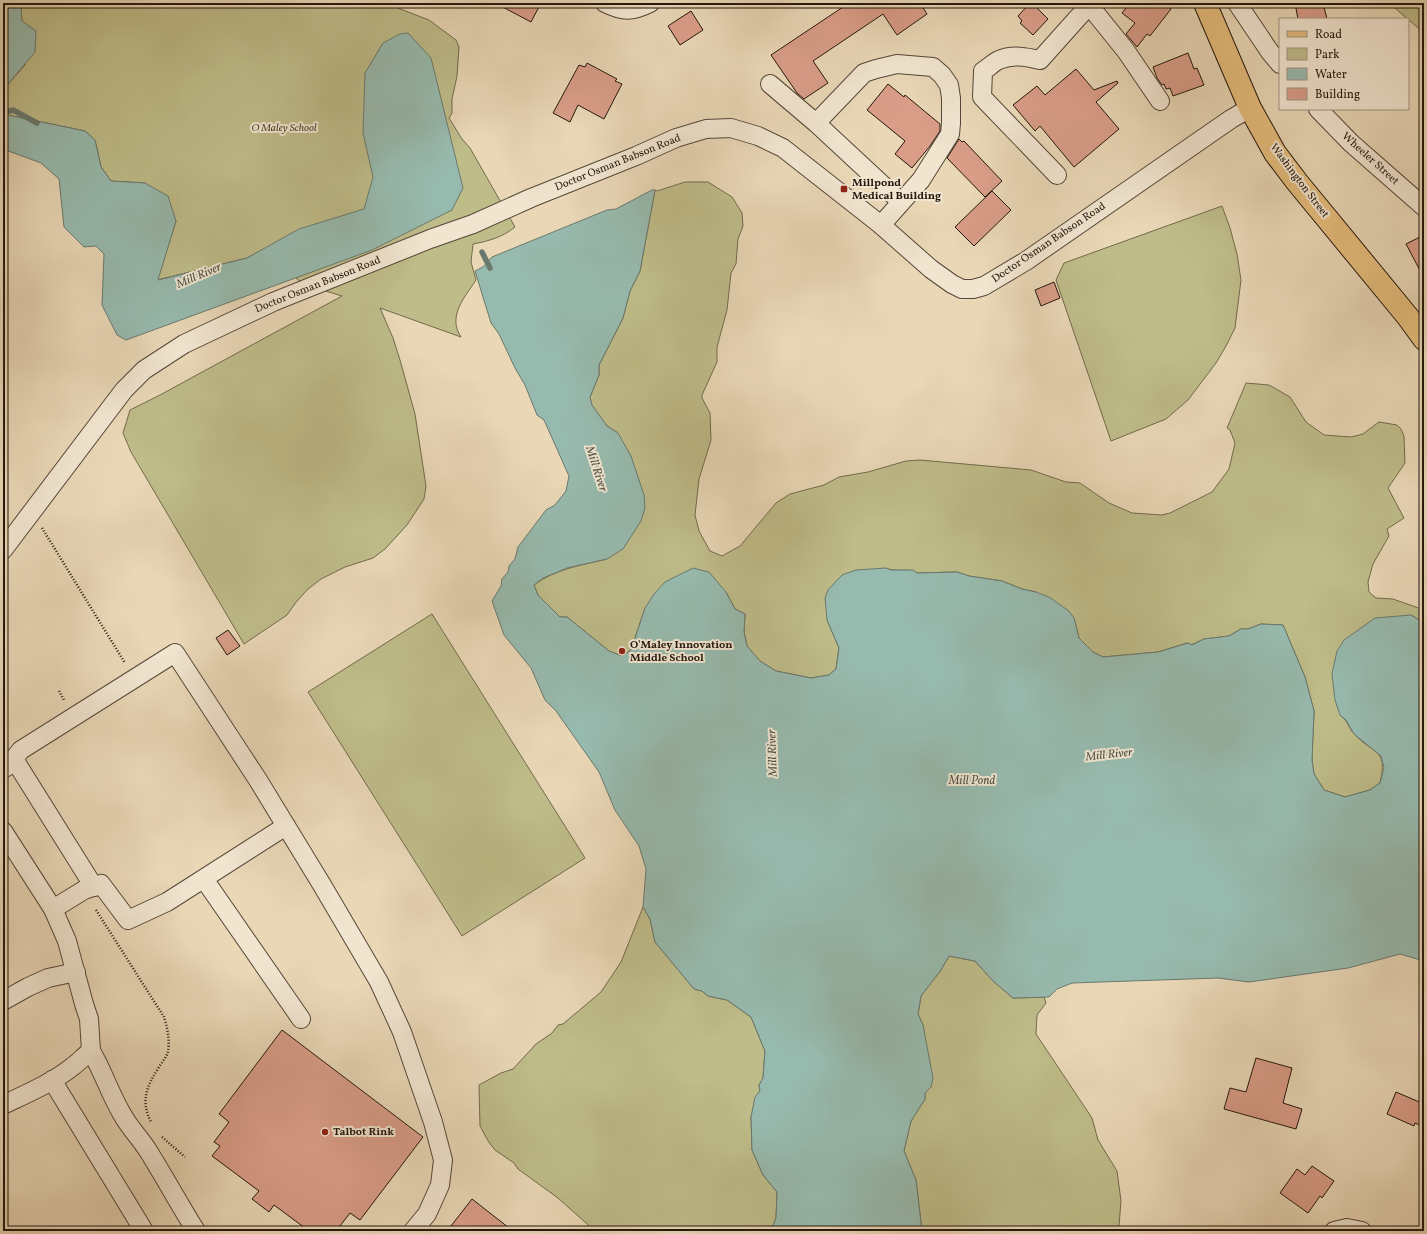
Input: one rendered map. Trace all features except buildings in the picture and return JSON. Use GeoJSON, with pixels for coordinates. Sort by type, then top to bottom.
{"type":"FeatureCollection","features":[{"type":"Feature","properties":{"kind":"main road","name":"Washington Street"},"geometry":{"type":"LineString","coordinates":[[1205,3],[1250,108],[1275,153],[1408,317],[1424,339]]}},
{"type":"Feature","properties":{"kind":"street"},"geometry":{"type":"LineString","coordinates":[[605,3],[614,8],[637,10],[650,3]]}},
{"type":"Feature","properties":{"kind":"street"},"geometry":{"type":"LineString","coordinates":[[1237,3],[1279,63]]}},
{"type":"Feature","properties":{"kind":"street"},"geometry":{"type":"LineString","coordinates":[[1057,174],[982,97],[984,71],[999,60],[1016,57],[1028,57],[1040,60],[1084,6],[1126,51],[1160,101]]}},
{"type":"Feature","properties":{"kind":"street"},"geometry":{"type":"LineString","coordinates":[[816,123],[864,73],[897,64],[933,67],[942,75],[949,85],[951,98],[950,134],[921,180],[880,225]]}},
{"type":"Feature","properties":{"kind":"street"},"geometry":{"type":"LineString","coordinates":[[770,84],[816,123],[901,202]]}},
{"type":"Feature","properties":{"kind":"street","name":"Doctor Osman Babson Road"},"geometry":{"type":"LineString","coordinates":[[3,550],[124,390],[144,370],[184,344],[273,302],[430,238],[472,224],[676,138],[706,130],[731,128],[758,136],[783,148],[880,225],[931,269],[952,284],[962,289],[973,289],[984,286],[1026,261],[1231,119],[1250,108]]}},
{"type":"Feature","properties":{"kind":"street","name":"Wheeler Street"},"geometry":{"type":"LineString","coordinates":[[1319,110],[1351,143],[1424,207]]}},
{"type":"Feature","properties":{"kind":"street"},"geometry":{"type":"LineString","coordinates":[[94,886],[8,764],[21,750],[175,653],[258,780],[322,885],[379,982],[402,1032],[433,1122],[443,1160],[440,1185],[427,1214],[413,1231]]}},
{"type":"Feature","properties":{"kind":"street"},"geometry":{"type":"LineString","coordinates":[[54,909],[84,890],[101,884],[128,920],[167,902],[286,826]]}},
{"type":"Feature","properties":{"kind":"street"},"geometry":{"type":"LineString","coordinates":[[3,831],[54,909],[67,942],[89,1019],[91,1051],[101,1068],[105,1080],[122,1114],[146,1148],[196,1231]]}},
{"type":"Feature","properties":{"kind":"street"},"geometry":{"type":"LineString","coordinates":[[204,879],[301,1019]]}},
{"type":"Feature","properties":{"kind":"street"},"geometry":{"type":"LineString","coordinates":[[3,1001],[48,978],[76,972]]}},
{"type":"Feature","properties":{"kind":"street"},"geometry":{"type":"LineString","coordinates":[[3,1105],[52,1080],[72,1067],[91,1051]]}},
{"type":"Feature","properties":{"kind":"street"},"geometry":{"type":"LineString","coordinates":[[52,1080],[144,1231]]}},
{"type":"Feature","properties":{"kind":"street"},"geometry":{"type":"LineString","coordinates":[[1334,1231],[1347,1228],[1362,1231]]}},
{"type":"Feature","properties":{"kind":"path"},"geometry":{"type":"LineString","coordinates":[[29,515],[41,525],[125,663]]}},
{"type":"Feature","properties":{"kind":"path"},"geometry":{"type":"LineString","coordinates":[[59,691],[64,700]]}},
{"type":"Feature","properties":{"kind":"path"},"geometry":{"type":"LineString","coordinates":[[93,904],[167,1024],[168,1051],[147,1086],[146,1093],[146,1110],[153,1126]]}},
{"type":"Feature","properties":{"kind":"path"},"geometry":{"type":"LineString","coordinates":[[158,1134],[185,1157]]}},
{"type":"Feature","properties":{"kind":"green space","name":"O Maley School"},"geometry":{"type":"Polygon","coordinates":[[[23,3],[385,3],[429,20],[456,40],[459,47],[457,76],[452,99],[452,113],[449,118],[462,139],[470,148],[515,227],[496,238],[473,244],[471,262],[476,280],[459,307],[457,314],[457,329],[461,337],[380,308],[393,338],[415,414],[426,486],[424,499],[407,525],[385,549],[373,558],[345,567],[321,579],[308,589],[287,615],[244,644],[131,452],[123,433],[130,410],[342,296],[303,284],[267,254],[258,252],[247,258],[157,280],[176,221],[145,183],[111,181],[101,167],[95,140],[85,131],[3,114],[3,90],[25,65],[21,9],[23,3]]]}},
{"type":"Feature","properties":{"kind":"green space"},"geometry":{"type":"Polygon","coordinates":[[[1389,3],[1424,3],[1424,33],[1409,20],[1409,18],[1406,18],[1389,3]]]}},
{"type":"Feature","properties":{"kind":"green space"},"geometry":{"type":"Polygon","coordinates":[[[685,182],[708,182],[732,197],[742,213],[743,226],[738,239],[736,264],[731,273],[727,310],[717,347],[717,362],[702,395],[702,398],[710,413],[711,440],[699,479],[695,515],[699,531],[710,551],[722,556],[740,546],[776,503],[790,494],[824,485],[839,477],[868,472],[906,461],[920,460],[1031,470],[1066,482],[1080,483],[1109,503],[1132,513],[1162,515],[1170,513],[1212,492],[1229,469],[1235,443],[1230,430],[1227,428],[1246,383],[1269,385],[1290,397],[1306,422],[1324,435],[1351,437],[1363,434],[1379,422],[1397,425],[1401,429],[1404,436],[1405,463],[1388,488],[1404,518],[1387,529],[1389,536],[1373,564],[1368,582],[1369,592],[1376,598],[1393,599],[1424,610],[1424,623],[1411,615],[1340,715],[1355,735],[1374,750],[1381,758],[1382,772],[1380,783],[1370,790],[1345,797],[1324,790],[1314,774],[1312,760],[1314,711],[1305,677],[1283,625],[1261,624],[1248,629],[1241,629],[1229,636],[1204,639],[1191,645],[1187,643],[1158,652],[1103,657],[1093,652],[1079,638],[1074,618],[1036,592],[1022,589],[1002,581],[969,576],[957,572],[917,573],[910,570],[894,570],[886,568],[827,620],[839,648],[836,669],[829,675],[811,678],[776,671],[760,661],[747,646],[744,632],[745,614],[735,609],[726,592],[645,608],[631,650],[622,656],[609,651],[567,617],[560,617],[538,595],[534,585],[560,571],[607,559],[618,433],[607,426],[591,405],[590,397],[599,375],[599,365],[623,318],[630,291],[640,271],[655,190],[657,191],[685,182]]]}},
{"type":"Feature","properties":{"kind":"green space"},"geometry":{"type":"Polygon","coordinates":[[[1222,206],[1237,254],[1241,280],[1235,328],[1216,363],[1188,400],[1166,419],[1111,441],[1056,280],[1064,263],[1222,206]]]}},
{"type":"Feature","properties":{"kind":"green space"},"geometry":{"type":"Polygon","coordinates":[[[432,614],[585,858],[462,936],[308,692],[432,614]]]}},
{"type":"Feature","properties":{"kind":"green space"},"geometry":{"type":"Polygon","coordinates":[[[643,907],[650,919],[655,942],[694,989],[702,991],[708,996],[727,1000],[751,1017],[765,1051],[763,1078],[759,1085],[760,1091],[751,1117],[752,1150],[763,1175],[777,1192],[776,1218],[771,1231],[595,1231],[558,1198],[495,1150],[480,1126],[479,1085],[501,1073],[513,1069],[536,1044],[552,1033],[558,1025],[563,1024],[601,992],[621,962],[643,907]]]}},
{"type":"Feature","properties":{"kind":"green space"},"geometry":{"type":"Polygon","coordinates":[[[949,956],[975,961],[992,980],[1013,998],[1044,997],[1046,1003],[1037,1015],[1036,1034],[1092,1118],[1098,1140],[1117,1171],[1121,1201],[1119,1226],[1117,1231],[922,1231],[916,1180],[904,1151],[911,1121],[925,1099],[925,1093],[931,1087],[923,1025],[918,1014],[921,996],[941,970],[949,956]]]}},
{"type":"Feature","properties":{"kind":"water"},"geometry":{"type":"Polygon","coordinates":[[[3,3],[23,3],[21,9],[22,21],[36,31],[35,52],[3,90],[3,3]]]}},
{"type":"Feature","properties":{"kind":"water"},"geometry":{"type":"Polygon","coordinates":[[[408,33],[431,58],[463,188],[452,210],[372,250],[126,340],[117,335],[102,305],[104,254],[96,246],[84,247],[64,227],[59,179],[41,163],[3,149],[3,114],[85,131],[95,140],[101,167],[111,181],[145,183],[168,196],[176,221],[158,280],[247,258],[299,229],[364,209],[373,177],[363,133],[365,73],[383,43],[400,34],[408,33]]]}},
{"type":"Feature","properties":{"kind":"water","name":"Mill Pond"},"geometry":{"type":"Polygon","coordinates":[[[652,190],[655,190],[640,271],[630,291],[623,318],[599,365],[599,375],[590,397],[592,405],[607,426],[618,433],[631,456],[644,495],[645,508],[641,521],[623,549],[607,559],[567,568],[543,578],[534,585],[538,595],[560,617],[567,617],[609,651],[622,656],[631,650],[645,608],[654,594],[665,582],[693,568],[709,572],[726,592],[735,609],[745,614],[744,632],[747,646],[760,661],[776,671],[811,678],[829,675],[836,669],[839,648],[827,620],[825,598],[828,590],[842,575],[856,570],[886,568],[891,570],[913,570],[917,573],[957,572],[969,576],[1002,581],[1022,589],[1036,592],[1049,597],[1069,611],[1074,618],[1079,638],[1093,652],[1103,657],[1158,652],[1188,643],[1192,645],[1204,639],[1229,636],[1241,629],[1248,629],[1261,624],[1283,625],[1305,677],[1314,711],[1312,760],[1314,774],[1324,790],[1345,797],[1370,790],[1380,783],[1384,768],[1381,756],[1354,734],[1346,720],[1340,715],[1335,700],[1332,674],[1337,651],[1344,640],[1375,618],[1411,615],[1424,623],[1424,961],[1400,954],[1348,968],[1249,982],[1218,978],[1072,983],[1057,989],[1049,997],[1013,998],[992,980],[975,961],[949,956],[941,970],[921,996],[918,1014],[923,1025],[933,1078],[931,1087],[925,1093],[925,1099],[911,1121],[904,1151],[916,1180],[922,1231],[771,1231],[776,1218],[777,1192],[763,1175],[752,1150],[751,1117],[755,1097],[760,1091],[759,1085],[763,1078],[765,1051],[751,1017],[727,1000],[708,996],[702,991],[694,989],[655,942],[650,919],[643,907],[646,869],[639,846],[615,810],[599,772],[556,711],[545,700],[531,668],[504,635],[492,601],[501,586],[502,579],[508,572],[509,566],[515,559],[518,547],[546,510],[555,505],[566,491],[569,476],[544,420],[537,415],[525,385],[499,334],[491,323],[475,271],[483,267],[492,257],[607,210],[616,209],[652,190]]]}},
{"type":"Feature","properties":{"kind":"waterway","name":"Mill River"},"geometry":{"type":"LineString","coordinates":[[3,113],[13,110],[37,123]]}},
{"type":"Feature","properties":{"kind":"waterway","name":"Mill River"},"geometry":{"type":"LineString","coordinates":[[482,252],[490,268]]}},
{"type":"Feature","properties":{"kind":"place","name":"Millpond Medical Building"},"geometry":{"type":"Point","coordinates":[844,189]}},
{"type":"Feature","properties":{"kind":"place","name":"O'Maley Innovation Middle School"},"geometry":{"type":"Point","coordinates":[622,651]}},
{"type":"Feature","properties":{"kind":"place","name":"Talbot Rink"},"geometry":{"type":"Point","coordinates":[325,1132]}}]}
